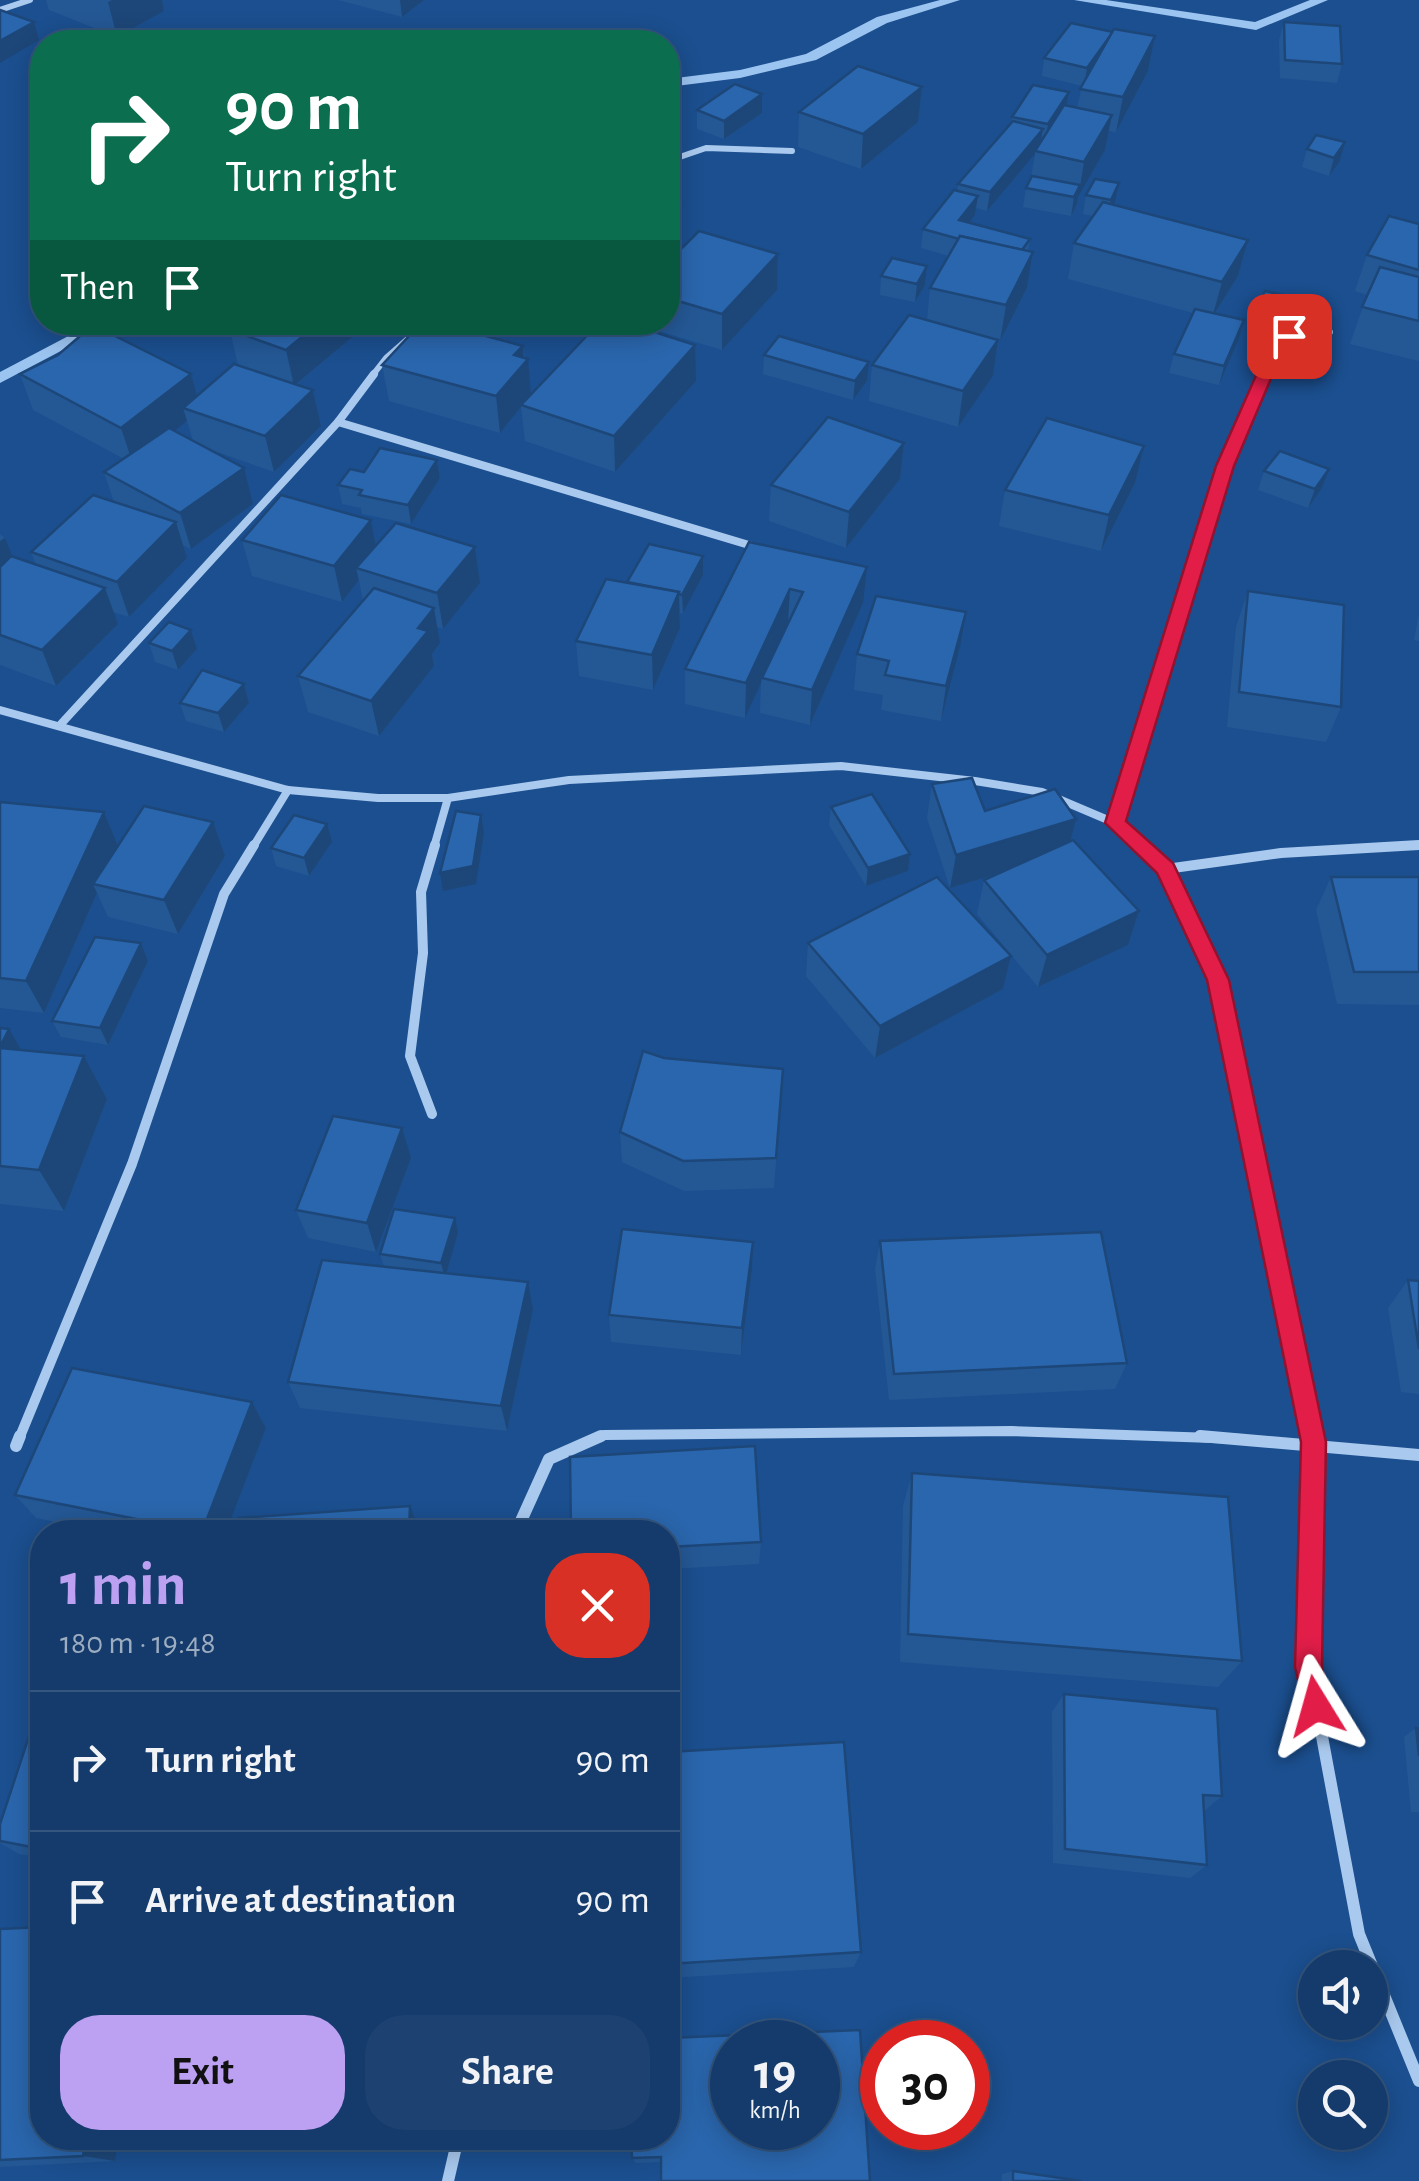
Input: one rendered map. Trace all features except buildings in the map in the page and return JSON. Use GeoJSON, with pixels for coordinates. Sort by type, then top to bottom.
{"type":"FeatureCollection","features":[{"type":"Feature","properties":{"kind":"street"},"geometry":{"type":"LineString","coordinates":[[0,10],[30,0]]}},
{"type":"Feature","properties":{"kind":"street"},"geometry":{"type":"LineString","coordinates":[[680,157],[706,148],[792,151]]}},
{"type":"Feature","properties":{"kind":"street"},"geometry":{"type":"LineString","coordinates":[[1115,823],[1225,466],[1277,346],[1289,336],[1330,332]]}},
{"type":"Feature","properties":{"kind":"street"},"geometry":{"type":"LineString","coordinates":[[61,724],[338,422],[386,358],[412,335]]}},
{"type":"Feature","properties":{"kind":"street"},"geometry":{"type":"LineString","coordinates":[[338,422],[768,550]]}},
{"type":"Feature","properties":{"kind":"street"},"geometry":{"type":"LineString","coordinates":[[0,710],[288,790],[378,798],[448,798],[569,780],[842,766],[1042,792],[1115,823],[1166,868],[1218,980],[1314,1442],[1308,1667],[1359,1934],[1419,2081]]}},
{"type":"Feature","properties":{"kind":"street"},"geometry":{"type":"LineString","coordinates":[[16,1446],[132,1164],[224,894],[288,790]]}},
{"type":"Feature","properties":{"kind":"street"},"geometry":{"type":"LineString","coordinates":[[432,1114],[410,1056],[424,953],[421,892],[448,798]]}},
{"type":"Feature","properties":{"kind":"street"},"geometry":{"type":"LineString","coordinates":[[1166,868],[1282,853],[1419,845]]}},
{"type":"Feature","properties":{"kind":"street"},"geometry":{"type":"LineString","coordinates":[[521,1520],[549,1459],[604,1435],[1031,1432],[1314,1442],[1419,1455]]}},
{"type":"Feature","properties":{"kind":"street"},"geometry":{"type":"LineString","coordinates":[[448,2181],[455,2150]]}},
{"type":"Feature","properties":{"kind":"waterway"},"geometry":{"type":"LineString","coordinates":[[680,82],[740,74],[811,57],[882,20],[954,0]]}},
{"type":"Feature","properties":{"kind":"waterway"},"geometry":{"type":"LineString","coordinates":[[1080,0],[1256,26],[1322,0]]}},
{"type":"Feature","properties":{"kind":"waterway"},"geometry":{"type":"LineString","coordinates":[[0,378],[83,335]]}},
{"type":"Feature","properties":{"kind":"route"},"geometry":{"type":"LineString","coordinates":[[1289,336],[1277,346],[1225,466],[1115,823],[1166,868],[1218,980],[1314,1442],[1308,1667],[1316,1706]]}}]}
